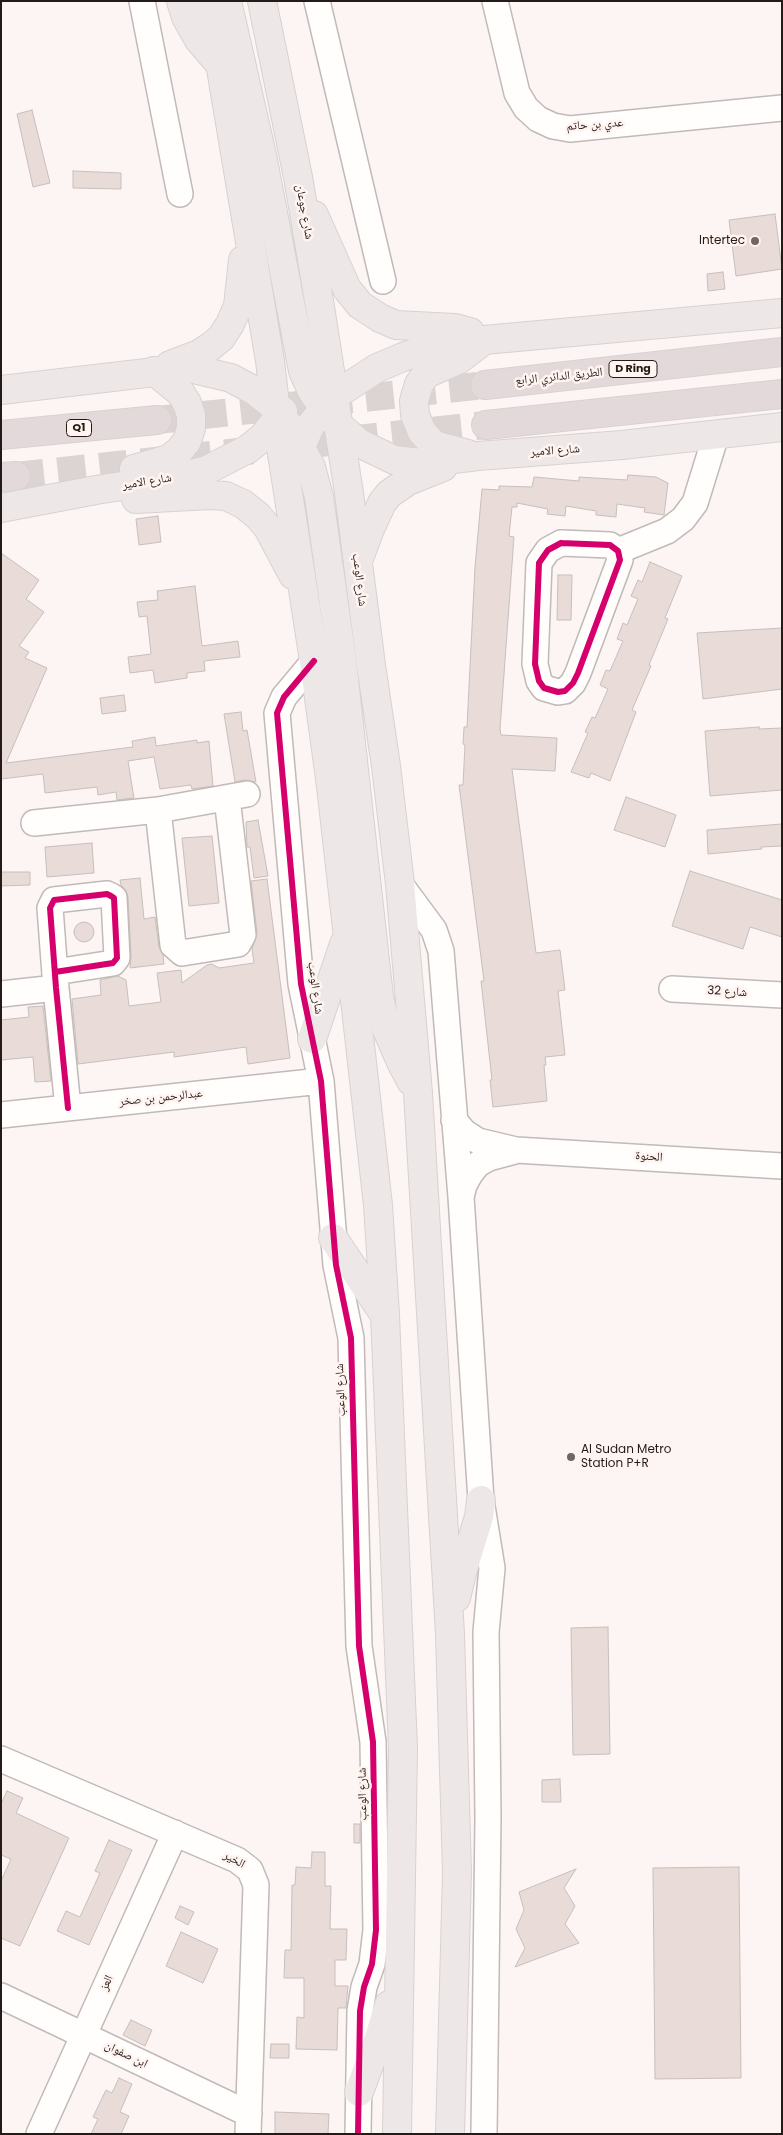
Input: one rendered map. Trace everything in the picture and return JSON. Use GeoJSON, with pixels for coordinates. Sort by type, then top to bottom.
{"type":"FeatureCollection","features":[{"type":"Feature","properties":{"kind":"highway","name":"الطريق الدائري الرابع"},"geometry":{"type":"LineString","coordinates":[[485,385],[782,352]]}},
{"type":"Feature","properties":{"kind":"highway"},"geometry":{"type":"LineString","coordinates":[[486,425],[782,394]]}},
{"type":"Feature","properties":{"kind":"highway","name":"Q1"},"geometry":{"type":"LineString","coordinates":[[1,435],[157,420]]}},
{"type":"Feature","properties":{"kind":"main road"},"geometry":{"type":"LineString","coordinates":[[181,1],[186,17],[199,40],[220,63]]}},
{"type":"Feature","properties":{"kind":"main road"},"geometry":{"type":"LineString","coordinates":[[206,1],[220,63],[270,360],[314,662],[331,786],[378,1205],[385,1315],[403,1748],[397,2134]]}},
{"type":"Feature","properties":{"kind":"main road"},"geometry":{"type":"LineString","coordinates":[[227,1],[262,155],[303,371],[312,390],[332,409]]}},
{"type":"Feature","properties":{"kind":"main road","name":"شارع جوعان"},"geometry":{"type":"LineString","coordinates":[[262,1],[298,177],[320,307],[332,409]]}},
{"type":"Feature","properties":{"kind":"main road"},"geometry":{"type":"LineString","coordinates":[[298,177],[347,289],[360,305],[380,318],[396,325],[455,328],[475,334],[484,340]]}},
{"type":"Feature","properties":{"kind":"main road"},"geometry":{"type":"LineString","coordinates":[[154,371],[199,354],[221,338],[230,324],[238,306],[246,225]]}},
{"type":"Feature","properties":{"kind":"main road","name":"شارع الامير"},"geometry":{"type":"LineString","coordinates":[[1,508],[96,490],[180,477],[207,470],[248,449],[263,437],[294,394],[303,371],[320,307]]}},
{"type":"Feature","properties":{"kind":"main road"},"geometry":{"type":"LineString","coordinates":[[291,510],[291,482],[300,445],[332,409],[377,368],[403,357],[456,342],[782,313]]}},
{"type":"Feature","properties":{"kind":"main road"},"geometry":{"type":"LineString","coordinates":[[478,456],[434,445],[422,432],[415,415],[414,401],[419,384],[426,374],[468,354],[484,340]]}},
{"type":"Feature","properties":{"kind":"main road"},"geometry":{"type":"LineString","coordinates":[[1,390],[189,368],[231,378],[254,391],[278,414],[300,445],[311,467],[318,491],[342,661],[379,997],[391,1038],[401,1062],[418,1093]]}},
{"type":"Feature","properties":{"kind":"main road"},"geometry":{"type":"LineString","coordinates":[[96,490],[114,475],[169,459],[180,451],[187,441],[191,428],[191,415],[187,403],[180,392],[154,371]]}},
{"type":"Feature","properties":{"kind":"main road","name":"شارع الامير"},"geometry":{"type":"LineString","coordinates":[[332,409],[360,443],[394,460],[421,463],[478,456],[622,445],[782,427]]}},
{"type":"Feature","properties":{"kind":"main road","name":"شارع الوعب"},"geometry":{"type":"LineString","coordinates":[[332,409],[357,564],[386,766],[400,884],[418,1093],[450,1634],[457,1872],[450,2134]]}},
{"type":"Feature","properties":{"kind":"main road"},"geometry":{"type":"LineString","coordinates":[[357,564],[370,529],[382,503],[389,494],[408,481],[425,473],[478,456]]}},
{"type":"Feature","properties":{"kind":"main road"},"geometry":{"type":"LineString","coordinates":[[96,490],[127,499],[141,500],[210,494],[226,496],[243,504],[258,516],[278,543],[304,600]]}},
{"type":"Feature","properties":{"kind":"main road"},"geometry":{"type":"LineString","coordinates":[[312,1040],[347,936]]}},
{"type":"Feature","properties":{"kind":"main road"},"geometry":{"type":"LineString","coordinates":[[334,1238],[385,1315]]}},
{"type":"Feature","properties":{"kind":"main road"},"geometry":{"type":"LineString","coordinates":[[450,1634],[458,1591],[479,1516],[481,1500]]}},
{"type":"Feature","properties":{"kind":"main road"},"geometry":{"type":"LineString","coordinates":[[359,2092],[379,2038],[399,1964]]}},
{"type":"Feature","properties":{"kind":"street"},"geometry":{"type":"LineString","coordinates":[[142,1],[180,194]]}},
{"type":"Feature","properties":{"kind":"street"},"geometry":{"type":"LineString","coordinates":[[317,1],[382,281]]}},
{"type":"Feature","properties":{"kind":"street","name":"عدي بن حاتم"},"geometry":{"type":"LineString","coordinates":[[495,1],[517,93],[526,108],[538,119],[553,126],[570,129],[782,108]]}},
{"type":"Feature","properties":{"kind":"street"},"geometry":{"type":"LineString","coordinates":[[618,551],[667,531],[683,519],[694,503],[716,435]]}},
{"type":"Feature","properties":{"kind":"street"},"geometry":{"type":"LineString","coordinates":[[568,543],[606,544],[618,551],[620,556],[619,565],[573,684],[565,691],[558,692],[544,688],[539,682],[535,664],[538,572],[543,556],[554,546],[568,543]]}},
{"type":"Feature","properties":{"kind":"street","name":"شارع الوعب"},"geometry":{"type":"LineString","coordinates":[[314,662],[284,697],[277,713],[302,984],[321,1080],[336,1265],[351,1338],[359,1646],[373,1742],[376,1930],[372,1964],[364,1987],[360,2012],[358,2134]]}},
{"type":"Feature","properties":{"kind":"street"},"geometry":{"type":"LineString","coordinates":[[34,823],[158,810],[283,790]]}},
{"type":"Feature","properties":{"kind":"street"},"geometry":{"type":"LineString","coordinates":[[158,810],[173,945],[182,952],[238,944],[243,935],[243,795]]}},
{"type":"Feature","properties":{"kind":"street","name":"شارع الوعب"},"geometry":{"type":"LineString","coordinates":[[400,884],[434,930],[441,951],[461,1197],[481,1500],[492,1568],[486,1632],[488,1818],[484,2134]]}},
{"type":"Feature","properties":{"kind":"street"},"geometry":{"type":"LineString","coordinates":[[1,994],[55,980],[68,1108]]}},
{"type":"Feature","properties":{"kind":"street","name":"شارع 32"},"geometry":{"type":"LineString","coordinates":[[672,989],[782,995]]}},
{"type":"Feature","properties":{"kind":"street","name":"عبدالرحمن بن صخر"},"geometry":{"type":"LineString","coordinates":[[1,1115],[321,1080]]}},
{"type":"Feature","properties":{"kind":"street","name":"الحنوة"},"geometry":{"type":"LineString","coordinates":[[454,1120],[464,1132],[478,1141],[516,1150],[782,1166]]}},
{"type":"Feature","properties":{"kind":"street","name":"الحنوة"},"geometry":{"type":"LineString","coordinates":[[461,1197],[464,1185],[478,1164],[489,1158],[516,1150]]}},
{"type":"Feature","properties":{"kind":"street","name":"الخير"},"geometry":{"type":"LineString","coordinates":[[1,1759],[245,1864],[254,1877],[256,1885],[249,2124]]}},
{"type":"Feature","properties":{"kind":"street","name":"العز"},"geometry":{"type":"LineString","coordinates":[[39,2134],[175,1833]]}},
{"type":"Feature","properties":{"kind":"street","name":"ابن صفوان"},"geometry":{"type":"LineString","coordinates":[[1,1996],[84,2034],[249,2124]]}},
{"type":"Feature","properties":{"kind":"building"},"geometry":{"type":"Polygon","coordinates":[[[32,110],[50,183],[33,187],[17,114],[32,110]]]}},
{"type":"Feature","properties":{"kind":"building"},"geometry":{"type":"Polygon","coordinates":[[[73,171],[121,173],[121,189],[73,188],[73,171]]]}},
{"type":"Feature","properties":{"kind":"building","name":"Intertec"},"geometry":{"type":"Polygon","coordinates":[[[775,214],[782,269],[736,276],[729,220],[775,214]]]}},
{"type":"Feature","properties":{"kind":"building"},"geometry":{"type":"Polygon","coordinates":[[[723,272],[725,289],[708,291],[707,274],[723,272]]]}},
{"type":"Feature","properties":{"kind":"building"},"geometry":{"type":"Polygon","coordinates":[[[628,475],[656,477],[668,483],[664,515],[644,512],[645,508],[617,504],[616,517],[596,515],[596,511],[566,506],[565,516],[547,514],[548,509],[517,503],[517,507],[512,507],[509,536],[514,537],[500,729],[501,735],[557,738],[555,771],[512,769],[536,953],[560,950],[565,990],[558,991],[565,1055],[545,1057],[547,1101],[493,1107],[490,1080],[492,1080],[481,981],[484,981],[459,785],[463,785],[464,727],[467,727],[475,567],[482,489],[499,490],[499,486],[532,487],[534,477],[579,481],[579,477],[627,480],[628,475]]]}},
{"type":"Feature","properties":{"kind":"building"},"geometry":{"type":"Polygon","coordinates":[[[158,516],[161,542],[139,545],[136,519],[158,516]]]}},
{"type":"Feature","properties":{"kind":"building"},"geometry":{"type":"Polygon","coordinates":[[[1,553],[39,580],[26,599],[44,612],[19,646],[29,652],[25,658],[47,668],[6,763],[133,747],[132,741],[155,737],[156,746],[197,740],[197,743],[209,741],[213,786],[192,789],[191,785],[160,789],[154,757],[128,761],[134,798],[117,800],[116,792],[98,795],[97,787],[45,793],[43,774],[1,779],[1,553]]]}},
{"type":"Feature","properties":{"kind":"building"},"geometry":{"type":"Polygon","coordinates":[[[650,562],[682,576],[665,618],[668,619],[649,665],[651,666],[632,710],[636,712],[610,781],[591,773],[589,778],[571,772],[588,733],[585,732],[592,717],[595,718],[608,689],[600,685],[606,670],[610,671],[623,641],[617,639],[623,623],[627,625],[638,599],[631,596],[638,580],[642,582],[650,562]]]}},
{"type":"Feature","properties":{"kind":"building"},"geometry":{"type":"Polygon","coordinates":[[[558,575],[572,575],[571,620],[557,620],[558,575]]]}},
{"type":"Feature","properties":{"kind":"building"},"geometry":{"type":"Polygon","coordinates":[[[195,586],[202,646],[238,641],[240,657],[204,661],[205,671],[187,673],[187,678],[155,683],[153,670],[130,673],[128,657],[151,654],[147,616],[139,617],[137,602],[158,600],[157,591],[195,586]]]}},
{"type":"Feature","properties":{"kind":"building"},"geometry":{"type":"Polygon","coordinates":[[[782,628],[782,689],[703,699],[697,633],[782,628]]]}},
{"type":"Feature","properties":{"kind":"building"},"geometry":{"type":"Polygon","coordinates":[[[124,695],[126,711],[102,714],[100,698],[124,695]]]}},
{"type":"Feature","properties":{"kind":"building"},"geometry":{"type":"Polygon","coordinates":[[[241,712],[243,731],[247,730],[256,782],[245,780],[235,782],[224,714],[241,712]]]}},
{"type":"Feature","properties":{"kind":"building"},"geometry":{"type":"Polygon","coordinates":[[[759,727],[759,729],[782,728],[782,790],[710,796],[705,731],[759,727]]]}},
{"type":"Feature","properties":{"kind":"building"},"geometry":{"type":"Polygon","coordinates":[[[626,797],[676,815],[665,847],[614,830],[626,797]]]}},
{"type":"Feature","properties":{"kind":"building"},"geometry":{"type":"Polygon","coordinates":[[[258,820],[268,876],[254,878],[250,847],[247,847],[246,822],[258,820]]]}},
{"type":"Feature","properties":{"kind":"building"},"geometry":{"type":"Polygon","coordinates":[[[782,824],[782,846],[708,854],[707,830],[782,824]]]}},
{"type":"Feature","properties":{"kind":"building"},"geometry":{"type":"Polygon","coordinates":[[[212,836],[219,903],[189,906],[182,838],[212,836]]]}},
{"type":"Feature","properties":{"kind":"building"},"geometry":{"type":"Polygon","coordinates":[[[92,843],[94,873],[47,877],[45,847],[92,843]]]}},
{"type":"Feature","properties":{"kind":"building"},"geometry":{"type":"Polygon","coordinates":[[[690,871],[782,900],[782,937],[750,927],[743,949],[672,926],[690,871]]]}},
{"type":"Feature","properties":{"kind":"building"},"geometry":{"type":"Polygon","coordinates":[[[1,872],[30,872],[30,885],[1,886],[1,872]]]}},
{"type":"Feature","properties":{"kind":"building"},"geometry":{"type":"Polygon","coordinates":[[[140,878],[144,919],[155,917],[159,947],[163,955],[164,964],[130,968],[128,897],[120,880],[140,878]]]}},
{"type":"Feature","properties":{"kind":"building"},"geometry":{"type":"Polygon","coordinates":[[[267,879],[290,1058],[248,1064],[246,1047],[174,1057],[174,1052],[78,1064],[72,999],[101,995],[100,980],[118,976],[126,980],[129,1006],[161,1002],[157,973],[181,970],[182,983],[207,965],[212,964],[219,968],[254,963],[252,949],[257,933],[251,881],[267,879]]]}},
{"type":"Feature","properties":{"kind":"building"},"geometry":{"type":"Polygon","coordinates":[[[84,922],[91,925],[94,932],[91,939],[84,942],[77,939],[74,932],[77,925],[84,922]]]}},
{"type":"Feature","properties":{"kind":"building"},"geometry":{"type":"Polygon","coordinates":[[[43,1006],[51,1081],[35,1082],[33,1057],[1,1060],[1,1020],[29,1017],[28,1007],[43,1006]]]}},
{"type":"Feature","properties":{"kind":"building"},"geometry":{"type":"Polygon","coordinates":[[[608,1627],[610,1754],[573,1755],[571,1628],[608,1627]]]}},
{"type":"Feature","properties":{"kind":"building"},"geometry":{"type":"Polygon","coordinates":[[[560,1779],[561,1802],[542,1802],[542,1780],[560,1779]]]}},
{"type":"Feature","properties":{"kind":"building"},"geometry":{"type":"Polygon","coordinates":[[[7,1791],[23,1798],[16,1813],[69,1838],[20,1946],[1,1938],[1,1881],[11,1859],[1,1855],[1,1804],[7,1791]]]}},
{"type":"Feature","properties":{"kind":"building"},"geometry":{"type":"Polygon","coordinates":[[[354,1824],[360,1824],[360,1843],[354,1843],[354,1824]]]}},
{"type":"Feature","properties":{"kind":"building"},"geometry":{"type":"Polygon","coordinates":[[[109,1840],[132,1850],[89,1945],[57,1931],[66,1911],[80,1917],[100,1873],[95,1871],[109,1840]]]}},
{"type":"Feature","properties":{"kind":"building"},"geometry":{"type":"Polygon","coordinates":[[[312,1852],[325,1852],[325,1886],[331,1886],[330,1929],[347,1929],[346,1960],[335,1960],[335,1986],[348,1986],[346,2008],[338,2008],[337,2050],[296,2049],[297,2017],[304,2018],[304,1978],[284,1978],[285,1950],[291,1950],[292,1885],[295,1885],[296,1867],[311,1868],[312,1852]]]}},
{"type":"Feature","properties":{"kind":"building"},"geometry":{"type":"Polygon","coordinates":[[[739,1867],[741,2078],[655,2079],[653,1868],[739,1867]]]}},
{"type":"Feature","properties":{"kind":"building"},"geometry":{"type":"Polygon","coordinates":[[[576,1869],[564,1888],[575,1906],[565,1924],[579,1943],[515,1967],[525,1948],[516,1929],[524,1910],[519,1892],[576,1869]]]}},
{"type":"Feature","properties":{"kind":"building"},"geometry":{"type":"Polygon","coordinates":[[[180,1906],[194,1912],[188,1925],[175,1918],[180,1906]]]}},
{"type":"Feature","properties":{"kind":"building"},"geometry":{"type":"Polygon","coordinates":[[[181,1932],[218,1949],[203,1983],[166,1966],[181,1932]]]}},
{"type":"Feature","properties":{"kind":"building"},"geometry":{"type":"Polygon","coordinates":[[[131,2020],[152,2030],[145,2046],[123,2035],[131,2020]]]}},
{"type":"Feature","properties":{"kind":"building"},"geometry":{"type":"Polygon","coordinates":[[[271,2044],[289,2044],[289,2058],[270,2058],[271,2044]]]}},
{"type":"Feature","properties":{"kind":"building"},"geometry":{"type":"Polygon","coordinates":[[[119,2078],[132,2084],[120,2112],[129,2116],[121,2134],[91,2134],[98,2119],[93,2117],[106,2090],[112,2093],[119,2078]]]}},
{"type":"Feature","properties":{"kind":"building"},"geometry":{"type":"Polygon","coordinates":[[[275,2112],[329,2114],[328,2134],[275,2134],[275,2112]]]}},
{"type":"Feature","properties":{"kind":"tunnel"},"geometry":{"type":"LineString","coordinates":[[157,420],[485,385]]}},
{"type":"Feature","properties":{"kind":"tunnel"},"geometry":{"type":"LineString","coordinates":[[16,476],[486,425]]}},
{"type":"Feature","properties":{"kind":"cycle path"},"geometry":{"type":"LineString","coordinates":[[561,543],[610,545],[618,551],[620,560],[578,673],[573,683],[565,691],[558,692],[544,688],[539,681],[535,664],[539,563],[548,550],[561,543]]}},
{"type":"Feature","properties":{"kind":"cycle path"},"geometry":{"type":"LineString","coordinates":[[314,661],[284,697],[277,713],[301,984],[321,1081],[336,1265],[351,1338],[359,1646],[373,1742],[376,1930],[372,1964],[364,1987],[360,2011],[358,2134]]}},
{"type":"Feature","properties":{"kind":"cycle path"},"geometry":{"type":"LineString","coordinates":[[55,972],[113,963],[117,958],[114,898],[107,894],[54,900],[50,908],[56,988],[68,1108]]}},
{"type":"Feature","properties":{"kind":"place","name":"Intertec"},"geometry":{"type":"Point","coordinates":[755,241]}},
{"type":"Feature","properties":{"kind":"place","name":"Al Sudan Metro Station P+R"},"geometry":{"type":"Point","coordinates":[571,1457]}}]}
